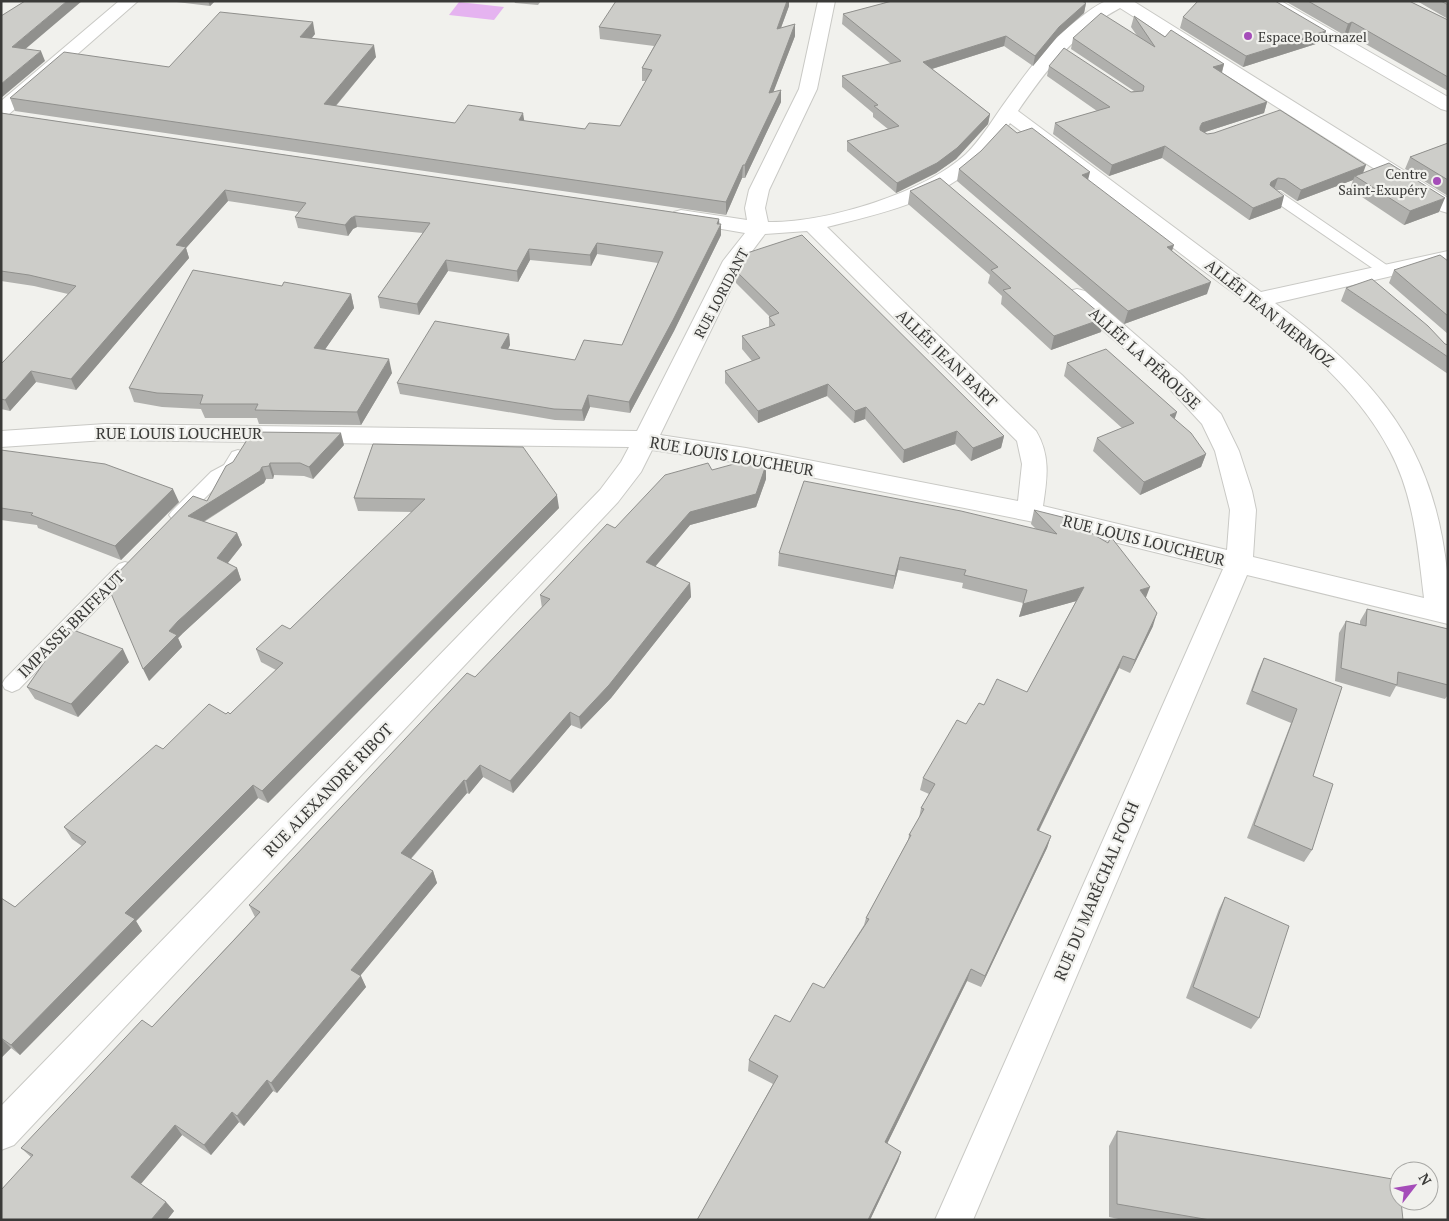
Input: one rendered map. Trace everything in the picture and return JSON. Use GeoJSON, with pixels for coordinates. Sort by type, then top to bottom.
{"type":"FeatureCollection","features":[{"type":"Feature","properties":{"kind":"street"},"geometry":{"type":"LineString","coordinates":[[1,111],[130,1]]}},
{"type":"Feature","properties":{"kind":"street"},"geometry":{"type":"LineString","coordinates":[[759,228],[755,208],[759,190],[808,89],[827,1]]}},
{"type":"Feature","properties":{"kind":"street"},"geometry":{"type":"LineString","coordinates":[[660,213],[759,228],[812,224],[950,187],[1034,76],[1062,50],[1092,17],[1121,1],[1284,112],[1448,207]]}},
{"type":"Feature","properties":{"kind":"street"},"geometry":{"type":"LineString","coordinates":[[1268,1],[1448,105]]}},
{"type":"Feature","properties":{"kind":"street","name":"ALLÉE JEAN MERMOZ"},"geometry":{"type":"LineString","coordinates":[[1008,112],[1308,339],[1345,374],[1374,406],[1391,430],[1404,454],[1421,497],[1443,613]]}},
{"type":"Feature","properties":{"kind":"street","name":"ALLÉE JEAN BART"},"geometry":{"type":"LineString","coordinates":[[812,224],[1027,437],[1032,445],[1036,463],[1029,512]]}},
{"type":"Feature","properties":{"kind":"street","name":"RUE LORIDANT"},"geometry":{"type":"LineString","coordinates":[[645,441],[734,261],[759,228]]}},
{"type":"Feature","properties":{"kind":"street"},"geometry":{"type":"LineString","coordinates":[[1257,300],[1378,279],[1448,257]]}},
{"type":"Feature","properties":{"kind":"street","name":"ALLÉE LA PÉROUSE"},"geometry":{"type":"LineString","coordinates":[[1062,284],[1174,380],[1212,420],[1227,451],[1239,491],[1243,519],[1239,562]]}},
{"type":"Feature","properties":{"kind":"street","name":"RUE LOUIS LOUCHEUR"},"geometry":{"type":"LineString","coordinates":[[1,439],[43,434],[105,432],[627,438],[746,456],[1029,512],[1443,613]]}},
{"type":"Feature","properties":{"kind":"street","name":"RUE ALEXANDRE RIBOT"},"geometry":{"type":"LineString","coordinates":[[1,1132],[609,496],[632,466],[645,441]]}},
{"type":"Feature","properties":{"kind":"street","name":"RUE DU MARÉCHAL FOCH"},"geometry":{"type":"LineString","coordinates":[[954,1220],[1239,562]]}},
{"type":"Feature","properties":{"kind":"lane"},"geometry":{"type":"LineString","coordinates":[[1275,195],[1378,279]]}},
{"type":"Feature","properties":{"kind":"lane"},"geometry":{"type":"LineString","coordinates":[[169,524],[217,476],[230,469],[252,434]]}},
{"type":"Feature","properties":{"kind":"lane","name":"IMPASSE BRIFFAUT"},"geometry":{"type":"LineString","coordinates":[[12,684],[135,559]]}},
{"type":"Feature","properties":{"kind":"shaded area"},"geometry":{"type":"Polygon","coordinates":[[[459,2],[504,7],[494,20],[449,15],[459,2]]]}},
{"type":"Feature","properties":{"kind":"building"},"geometry":{"type":"Polygon","coordinates":[[[25,1],[67,1],[12,47],[41,51],[1,84],[1,16],[25,1]]]}},
{"type":"Feature","properties":{"kind":"building"},"geometry":{"type":"Polygon","coordinates":[[[616,1],[787,1],[777,29],[795,24],[769,93],[781,90],[726,202],[10,98],[64,52],[169,67],[220,12],[313,22],[300,37],[374,45],[324,104],[455,123],[468,105],[523,113],[519,120],[585,129],[589,123],[620,126],[652,70],[642,68],[661,35],[599,27],[616,1]]]}},
{"type":"Feature","properties":{"kind":"building"},"geometry":{"type":"Polygon","coordinates":[[[892,1],[1082,1],[1086,3],[1059,27],[1035,56],[1006,36],[923,62],[990,114],[957,148],[937,163],[897,183],[847,141],[899,126],[874,106],[878,105],[842,76],[901,61],[843,14],[892,1]]]}},
{"type":"Feature","properties":{"kind":"building","name":"Espace Bournazel"},"geometry":{"type":"Polygon","coordinates":[[[1198,1],[1275,1],[1326,31],[1246,56],[1183,17],[1198,1]]]}},
{"type":"Feature","properties":{"kind":"building"},"geometry":{"type":"Polygon","coordinates":[[[1308,1],[1409,1],[1448,20],[1448,77],[1352,22],[1348,24],[1308,1]]]}},
{"type":"Feature","properties":{"kind":"building"},"geometry":{"type":"Polygon","coordinates":[[[1101,13],[1155,47],[1134,16],[1165,37],[1171,30],[1224,64],[1213,67],[1267,102],[1202,123],[1200,130],[1207,134],[1214,133],[1280,110],[1366,165],[1301,190],[1285,179],[1278,178],[1271,182],[1270,185],[1284,196],[1253,208],[1165,146],[1112,165],[1055,123],[1110,107],[1049,66],[1064,48],[1131,92],[1143,91],[1144,86],[1073,38],[1101,13]]]}},
{"type":"Feature","properties":{"kind":"building"},"geometry":{"type":"Polygon","coordinates":[[[1,113],[719,219],[717,224],[721,224],[629,402],[588,395],[582,410],[554,409],[397,383],[435,321],[509,334],[501,348],[575,360],[584,340],[622,345],[663,252],[597,243],[590,255],[529,249],[517,271],[446,260],[417,304],[378,297],[430,223],[355,216],[345,225],[295,217],[306,203],[225,190],[176,245],[186,247],[71,379],[31,371],[5,400],[1,399],[1,362],[76,286],[29,275],[1,271],[1,113]]]}},
{"type":"Feature","properties":{"kind":"building"},"geometry":{"type":"Polygon","coordinates":[[[1006,124],[1017,133],[1032,128],[1090,172],[1082,175],[1174,245],[1167,247],[1211,282],[1128,311],[959,169],[981,151],[1006,124]]]}},
{"type":"Feature","properties":{"kind":"building"},"geometry":{"type":"Polygon","coordinates":[[[1448,143],[1448,180],[1410,157],[1448,143]]]}},
{"type":"Feature","properties":{"kind":"building"},"geometry":{"type":"Polygon","coordinates":[[[1389,163],[1445,198],[1410,211],[1355,176],[1389,163]]]}},
{"type":"Feature","properties":{"kind":"building"},"geometry":{"type":"Polygon","coordinates":[[[940,178],[1105,318],[1054,336],[1003,290],[1011,288],[991,270],[998,267],[910,191],[940,178]]]}},
{"type":"Feature","properties":{"kind":"building"},"geometry":{"type":"Polygon","coordinates":[[[802,235],[1004,436],[973,448],[957,431],[904,450],[866,407],[855,411],[828,384],[758,411],[725,371],[760,358],[742,336],[775,325],[769,317],[779,313],[736,271],[744,254],[802,235]]]}},
{"type":"Feature","properties":{"kind":"building"},"geometry":{"type":"Polygon","coordinates":[[[1440,255],[1448,261],[1448,316],[1394,270],[1440,255]]]}},
{"type":"Feature","properties":{"kind":"building"},"geometry":{"type":"Polygon","coordinates":[[[193,270],[282,286],[284,282],[351,294],[314,348],[389,359],[357,412],[255,410],[258,404],[200,404],[203,395],[157,393],[129,388],[193,270]]]}},
{"type":"Feature","properties":{"kind":"building"},"geometry":{"type":"Polygon","coordinates":[[[1372,279],[1448,345],[1448,357],[1346,288],[1372,279]]]}},
{"type":"Feature","properties":{"kind":"building"},"geometry":{"type":"Polygon","coordinates":[[[1106,349],[1177,412],[1170,415],[1191,433],[1206,454],[1144,482],[1097,438],[1134,423],[1067,363],[1106,349]]]}},
{"type":"Feature","properties":{"kind":"building"},"geometry":{"type":"Polygon","coordinates":[[[252,432],[341,433],[309,467],[300,463],[270,463],[269,466],[262,467],[260,471],[188,516],[237,533],[217,558],[237,568],[178,621],[169,631],[177,635],[143,669],[107,584],[193,496],[207,501],[226,466],[233,462],[252,432]]]}},
{"type":"Feature","properties":{"kind":"building"},"geometry":{"type":"Polygon","coordinates":[[[373,444],[523,447],[557,495],[262,791],[253,785],[125,913],[135,919],[11,1045],[1,1038],[1,898],[15,907],[86,842],[64,827],[156,745],[163,749],[209,704],[226,714],[228,712],[230,714],[283,663],[256,649],[282,625],[290,629],[425,499],[354,498],[373,444]]]}},
{"type":"Feature","properties":{"kind":"building"},"geometry":{"type":"Polygon","coordinates":[[[1,450],[105,464],[173,489],[115,546],[31,515],[33,513],[1,508],[1,450]]]}},
{"type":"Feature","properties":{"kind":"building"},"geometry":{"type":"Polygon","coordinates":[[[745,461],[766,465],[756,494],[690,512],[646,562],[690,583],[609,685],[579,717],[570,712],[510,781],[480,765],[466,781],[464,780],[401,853],[433,871],[351,970],[361,976],[271,1083],[267,1080],[237,1116],[232,1112],[204,1145],[175,1125],[131,1177],[166,1202],[151,1220],[1,1220],[1,1190],[33,1155],[21,1148],[142,1020],[152,1027],[234,940],[260,912],[249,905],[467,673],[475,677],[550,599],[540,595],[607,524],[615,528],[665,475],[708,463],[712,470],[745,461]]]}},
{"type":"Feature","properties":{"kind":"building"},"geometry":{"type":"Polygon","coordinates":[[[804,481],[961,511],[1057,534],[1034,510],[1066,518],[1108,543],[1111,537],[1150,587],[1140,590],[1157,613],[1135,660],[1123,656],[1037,830],[1051,836],[985,976],[971,969],[885,1142],[901,1152],[868,1220],[697,1220],[778,1076],[749,1060],[775,1015],[790,1022],[813,983],[824,988],[869,919],[866,918],[911,835],[909,835],[924,809],[921,808],[935,784],[923,778],[957,720],[966,724],[979,703],[984,705],[997,679],[1027,692],[1084,587],[1023,604],[1027,590],[964,575],[966,570],[900,557],[895,576],[779,553],[804,481]]]}},
{"type":"Feature","properties":{"kind":"building"},"geometry":{"type":"Polygon","coordinates":[[[1367,609],[1448,629],[1448,685],[1398,672],[1397,685],[1341,668],[1346,621],[1366,626],[1367,609]]]}},
{"type":"Feature","properties":{"kind":"building"},"geometry":{"type":"Polygon","coordinates":[[[68,628],[123,649],[71,704],[27,687],[68,628]]]}},
{"type":"Feature","properties":{"kind":"building"},"geometry":{"type":"Polygon","coordinates":[[[1264,658],[1342,687],[1313,776],[1333,784],[1312,850],[1254,825],[1297,709],[1252,691],[1264,658]]]}},
{"type":"Feature","properties":{"kind":"building"},"geometry":{"type":"Polygon","coordinates":[[[1225,897],[1289,926],[1259,1018],[1193,987],[1225,897]]]}},
{"type":"Feature","properties":{"kind":"building"},"geometry":{"type":"Polygon","coordinates":[[[1117,1131],[1389,1178],[1389,1211],[1402,1211],[1403,1220],[1210,1220],[1117,1204],[1117,1131]]]}},
{"type":"Feature","properties":{"kind":"place","name":"Espace Bournazel"},"geometry":{"type":"Point","coordinates":[1248,36]}},
{"type":"Feature","properties":{"kind":"place","name":"Centre Saint-Exupéry"},"geometry":{"type":"Point","coordinates":[1437,181]}}]}
